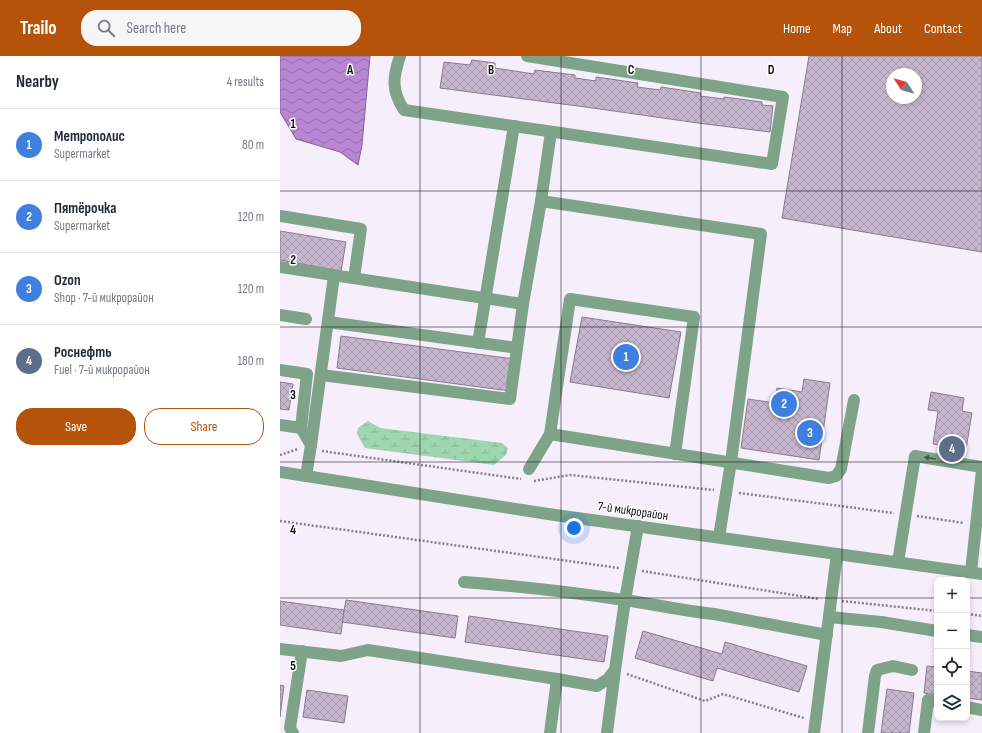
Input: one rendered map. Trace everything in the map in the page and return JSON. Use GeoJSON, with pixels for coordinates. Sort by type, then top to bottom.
{"type":"FeatureCollection","features":[{"type":"Feature","properties":{"kind":"street"},"geometry":{"type":"LineString","coordinates":[[400,56],[395,72],[394,89],[397,99],[404,110],[772,164],[783,97],[527,56]]}},
{"type":"Feature","properties":{"kind":"street"},"geometry":{"type":"LineString","coordinates":[[478,343],[514,126]]}},
{"type":"Feature","properties":{"kind":"street"},"geometry":{"type":"LineString","coordinates":[[321,375],[510,399],[523,304],[552,132]]}},
{"type":"Feature","properties":{"kind":"street"},"geometry":{"type":"LineString","coordinates":[[541,201],[761,234],[720,538]]}},
{"type":"Feature","properties":{"kind":"street"},"geometry":{"type":"LineString","coordinates":[[280,216],[361,229],[354,278]]}},
{"type":"Feature","properties":{"kind":"street"},"geometry":{"type":"LineString","coordinates":[[280,267],[523,304]]}},
{"type":"Feature","properties":{"kind":"street"},"geometry":{"type":"LineString","coordinates":[[306,476],[334,276]]}},
{"type":"Feature","properties":{"kind":"street"},"geometry":{"type":"LineString","coordinates":[[529,474],[550,434],[570,299],[694,317],[676,454]]}},
{"type":"Feature","properties":{"kind":"street"},"geometry":{"type":"LineString","coordinates":[[280,315],[306,319]]}},
{"type":"Feature","properties":{"kind":"street"},"geometry":{"type":"LineString","coordinates":[[328,322],[517,348]]}},
{"type":"Feature","properties":{"kind":"street"},"geometry":{"type":"LineString","coordinates":[[280,370],[307,374],[301,428],[311,444]]}},
{"type":"Feature","properties":{"kind":"street"},"geometry":{"type":"LineString","coordinates":[[550,434],[829,478],[836,476],[841,469],[854,400]]}},
{"type":"Feature","properties":{"kind":"street"},"geometry":{"type":"LineString","coordinates":[[280,425],[301,428]]}},
{"type":"Feature","properties":{"kind":"street"},"geometry":{"type":"LineString","coordinates":[[898,562],[915,456],[982,467]]}},
{"type":"Feature","properties":{"kind":"street"},"geometry":{"type":"LineString","coordinates":[[976,573],[976,525],[982,470]]}},
{"type":"Feature","properties":{"kind":"street","name":"7-й микрорайон"},"geometry":{"type":"LineString","coordinates":[[280,472],[548,514],[976,573]]}},
{"type":"Feature","properties":{"kind":"street"},"geometry":{"type":"LineString","coordinates":[[607,733],[625,600],[638,526]]}},
{"type":"Feature","properties":{"kind":"street"},"geometry":{"type":"LineString","coordinates":[[814,727],[837,554]]}},
{"type":"Feature","properties":{"kind":"street"},"geometry":{"type":"LineString","coordinates":[[464,582],[535,588],[625,600],[714,614],[827,636]]}},
{"type":"Feature","properties":{"kind":"street"},"geometry":{"type":"LineString","coordinates":[[829,617],[881,622],[934,631]]}},
{"type":"Feature","properties":{"kind":"street"},"geometry":{"type":"LineString","coordinates":[[970,636],[982,638]]}},
{"type":"Feature","properties":{"kind":"street"},"geometry":{"type":"LineString","coordinates":[[280,649],[341,656],[368,650],[597,686],[608,679],[615,670]]}},
{"type":"Feature","properties":{"kind":"street"},"geometry":{"type":"LineString","coordinates":[[293,733],[290,728],[302,651]]}},
{"type":"Feature","properties":{"kind":"street"},"geometry":{"type":"LineString","coordinates":[[868,733],[877,670],[893,666],[912,670]]}},
{"type":"Feature","properties":{"kind":"street"},"geometry":{"type":"LineString","coordinates":[[550,733],[557,679]]}},
{"type":"Feature","properties":{"kind":"street"},"geometry":{"type":"LineString","coordinates":[[924,733],[928,700],[934,701]]}},
{"type":"Feature","properties":{"kind":"street"},"geometry":{"type":"LineString","coordinates":[[970,708],[982,710]]}},
{"type":"Feature","properties":{"kind":"path"},"geometry":{"type":"LineString","coordinates":[[280,455],[311,444],[319,450],[521,479]]}},
{"type":"Feature","properties":{"kind":"path"},"geometry":{"type":"LineString","coordinates":[[529,474],[537,481],[570,475],[727,492],[906,514],[976,525]]}},
{"type":"Feature","properties":{"kind":"path"},"geometry":{"type":"LineString","coordinates":[[280,521],[831,600],[934,611]]}},
{"type":"Feature","properties":{"kind":"path"},"geometry":{"type":"LineString","coordinates":[[970,614],[982,616]]}},
{"type":"Feature","properties":{"kind":"path"},"geometry":{"type":"LineString","coordinates":[[615,670],[705,701],[723,694],[814,727]]}},
{"type":"Feature","properties":{"kind":"green space"},"geometry":{"type":"Polygon","coordinates":[[[368,421],[380,428],[502,443],[508,448],[506,455],[494,465],[365,448],[357,434],[358,428],[368,421]]]}},
{"type":"Feature","properties":{"kind":"water"},"geometry":{"type":"Polygon","coordinates":[[[280,56],[370,56],[362,145],[358,165],[340,152],[296,139],[280,112],[280,56]]]}},
{"type":"Feature","properties":{"kind":"building"},"geometry":{"type":"Polygon","coordinates":[[[809,56],[982,56],[982,252],[782,218],[809,56]]]}},
{"type":"Feature","properties":{"kind":"building"},"geometry":{"type":"Polygon","coordinates":[[[472,60],[495,63],[495,68],[534,74],[535,70],[575,75],[575,78],[596,81],[596,77],[638,83],[637,87],[660,90],[661,87],[701,93],[700,96],[724,99],[724,97],[762,102],[762,105],[773,106],[770,132],[440,88],[444,62],[470,65],[472,60]]]}},
{"type":"Feature","properties":{"kind":"building"},"geometry":{"type":"Polygon","coordinates":[[[280,231],[346,242],[341,271],[280,260],[280,231]]]}},
{"type":"Feature","properties":{"kind":"building"},"geometry":{"type":"Polygon","coordinates":[[[582,317],[681,332],[669,398],[570,382],[582,317]]]}},
{"type":"Feature","properties":{"kind":"building"},"geometry":{"type":"Polygon","coordinates":[[[341,336],[514,359],[510,391],[337,368],[341,336]]]}},
{"type":"Feature","properties":{"kind":"building"},"geometry":{"type":"Polygon","coordinates":[[[804,379],[830,383],[819,460],[741,448],[748,399],[775,403],[777,388],[802,392],[804,379]]]}},
{"type":"Feature","properties":{"kind":"building"},"geometry":{"type":"Polygon","coordinates":[[[280,382],[293,384],[289,410],[280,409],[280,382]]]}},
{"type":"Feature","properties":{"kind":"building"},"geometry":{"type":"Polygon","coordinates":[[[931,392],[964,398],[962,411],[972,413],[966,449],[933,444],[938,411],[928,410],[931,392]]]}},
{"type":"Feature","properties":{"kind":"building"},"geometry":{"type":"Polygon","coordinates":[[[346,600],[458,616],[455,638],[342,622],[346,600]]]}},
{"type":"Feature","properties":{"kind":"building"},"geometry":{"type":"Polygon","coordinates":[[[280,601],[344,610],[341,634],[280,625],[280,601]]]}},
{"type":"Feature","properties":{"kind":"building"},"geometry":{"type":"Polygon","coordinates":[[[469,616],[608,636],[604,662],[465,642],[469,616]]]}},
{"type":"Feature","properties":{"kind":"building"},"geometry":{"type":"Polygon","coordinates":[[[643,631],[722,654],[725,642],[807,666],[799,692],[717,668],[713,681],[635,658],[643,631]]]}},
{"type":"Feature","properties":{"kind":"building"},"geometry":{"type":"Polygon","coordinates":[[[927,666],[934,667],[934,695],[924,693],[927,666]]]}},
{"type":"Feature","properties":{"kind":"building"},"geometry":{"type":"Polygon","coordinates":[[[970,671],[982,673],[982,700],[970,698],[970,671]]]}},
{"type":"Feature","properties":{"kind":"building"},"geometry":{"type":"Polygon","coordinates":[[[280,685],[284,686],[280,717],[280,685]]]}},
{"type":"Feature","properties":{"kind":"building"},"geometry":{"type":"Polygon","coordinates":[[[887,689],[914,693],[909,733],[881,733],[887,689]]]}},
{"type":"Feature","properties":{"kind":"building"},"geometry":{"type":"Polygon","coordinates":[[[307,690],[348,696],[344,723],[303,717],[307,690]]]}},
{"type":"Feature","properties":{"kind":"place","name":"Метрополис"},"geometry":{"type":"Point","coordinates":[626,357]}},
{"type":"Feature","properties":{"kind":"place","name":"Пятёрочка"},"geometry":{"type":"Point","coordinates":[784,404]}},
{"type":"Feature","properties":{"kind":"place","name":"Ozon"},"geometry":{"type":"Point","coordinates":[810,433]}},
{"type":"Feature","properties":{"kind":"place","name":"Роснефть"},"geometry":{"type":"Point","coordinates":[952,449]}}]}
